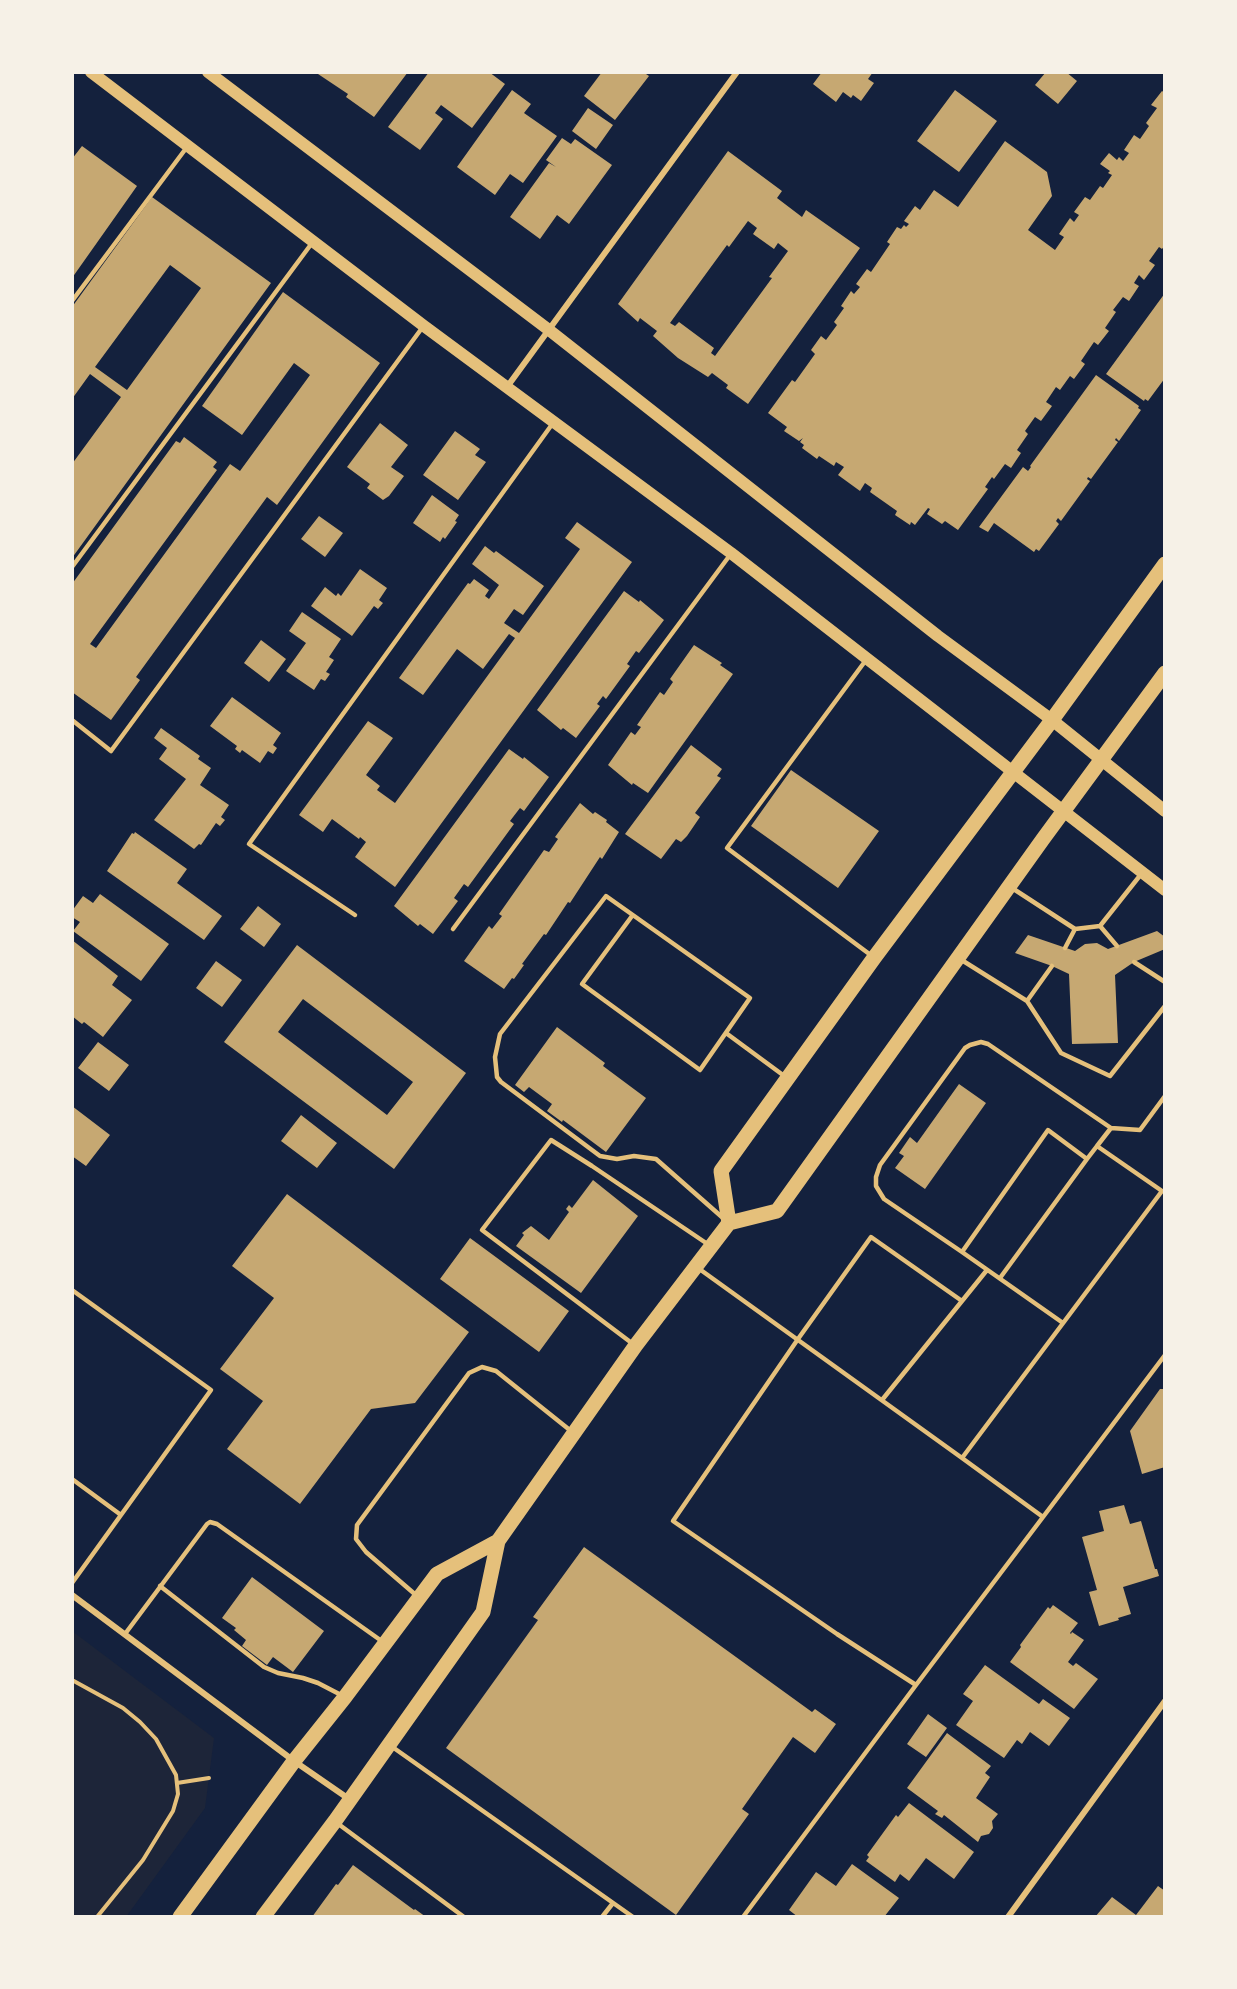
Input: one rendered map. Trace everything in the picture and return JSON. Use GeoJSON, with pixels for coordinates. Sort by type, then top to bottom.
{"type":"FeatureCollection","features":[{"type":"Feature","properties":{"kind":"main road"},"geometry":{"type":"LineString","coordinates":[[92,72],[424,326],[731,553],[1165,890]]}},
{"type":"Feature","properties":{"kind":"main road"},"geometry":{"type":"LineString","coordinates":[[208,72],[549,330],[938,636],[1052,720],[1165,811]]}},
{"type":"Feature","properties":{"kind":"main road"},"geometry":{"type":"LineString","coordinates":[[729,1223],[721,1171],[874,958],[1165,564]]}},
{"type":"Feature","properties":{"kind":"main road"},"geometry":{"type":"LineString","coordinates":[[263,1917],[350,1800],[483,1612],[498,1541],[636,1345],[729,1223],[777,1210],[1009,885],[1165,673]]}},
{"type":"Feature","properties":{"kind":"main road"},"geometry":{"type":"LineString","coordinates":[[180,1917],[294,1761],[437,1574],[498,1541]]}},
{"type":"Feature","properties":{"kind":"street"},"geometry":{"type":"LineString","coordinates":[[507,387],[737,72]]}},
{"type":"Feature","properties":{"kind":"street"},"geometry":{"type":"LineString","coordinates":[[72,1595],[294,1761],[350,1800]]}},
{"type":"Feature","properties":{"kind":"street"},"geometry":{"type":"LineString","coordinates":[[1008,1917],[1165,1701]]}},
{"type":"Feature","properties":{"kind":"lane"},"geometry":{"type":"LineString","coordinates":[[72,301],[188,146]]}},
{"type":"Feature","properties":{"kind":"lane"},"geometry":{"type":"LineString","coordinates":[[72,567],[314,241]]}},
{"type":"Feature","properties":{"kind":"lane"},"geometry":{"type":"LineString","coordinates":[[72,720],[111,751],[424,326]]}},
{"type":"Feature","properties":{"kind":"lane"},"geometry":{"type":"LineString","coordinates":[[356,915],[249,844],[555,421]]}},
{"type":"Feature","properties":{"kind":"lane"},"geometry":{"type":"LineString","coordinates":[[453,929],[731,553]]}},
{"type":"Feature","properties":{"kind":"lane"},"geometry":{"type":"LineString","coordinates":[[867,658],[727,848],[874,958]]}},
{"type":"Feature","properties":{"kind":"lane"},"geometry":{"type":"LineString","coordinates":[[1009,885],[1076,929],[1100,926],[1142,873]]}},
{"type":"Feature","properties":{"kind":"lane"},"geometry":{"type":"LineString","coordinates":[[632,916],[582,984],[700,1070],[750,998],[606,897],[500,1035],[495,1057],[497,1077],[600,1156],[617,1159],[634,1156],[656,1159],[729,1223]]}},
{"type":"Feature","properties":{"kind":"lane"},"geometry":{"type":"LineString","coordinates":[[1100,926],[1117,946]]}},
{"type":"Feature","properties":{"kind":"lane"},"geometry":{"type":"LineString","coordinates":[[1065,948],[1076,929]]}},
{"type":"Feature","properties":{"kind":"lane"},"geometry":{"type":"LineString","coordinates":[[958,958],[1027,1001],[1061,1053],[1110,1076],[1165,1006]]}},
{"type":"Feature","properties":{"kind":"lane"},"geometry":{"type":"LineString","coordinates":[[1134,962],[1165,982]]}},
{"type":"Feature","properties":{"kind":"lane"},"geometry":{"type":"LineString","coordinates":[[1027,1001],[1052,966]]}},
{"type":"Feature","properties":{"kind":"lane"},"geometry":{"type":"LineString","coordinates":[[726,1033],[788,1078]]}},
{"type":"Feature","properties":{"kind":"lane"},"geometry":{"type":"LineString","coordinates":[[1063,1323],[884,1198],[876,1186],[880,1166],[965,1048],[981,1042],[988,1044],[1111,1128],[1140,1130],[1165,1096]]}},
{"type":"Feature","properties":{"kind":"lane"},"geometry":{"type":"LineString","coordinates":[[1000,1278],[1111,1128]]}},
{"type":"Feature","properties":{"kind":"lane"},"geometry":{"type":"LineString","coordinates":[[962,1252],[1048,1130],[1087,1159]]}},
{"type":"Feature","properties":{"kind":"lane"},"geometry":{"type":"LineString","coordinates":[[636,1345],[482,1230],[550,1140],[711,1247]]}},
{"type":"Feature","properties":{"kind":"lane"},"geometry":{"type":"LineString","coordinates":[[962,1458],[1162,1191],[1097,1146]]}},
{"type":"Feature","properties":{"kind":"lane"},"geometry":{"type":"LineString","coordinates":[[916,1685],[837,1634],[673,1521],[871,1237],[962,1301]]}},
{"type":"Feature","properties":{"kind":"lane"},"geometry":{"type":"LineString","coordinates":[[696,1266],[1043,1517]]}},
{"type":"Feature","properties":{"kind":"lane"},"geometry":{"type":"LineString","coordinates":[[882,1400],[987,1270]]}},
{"type":"Feature","properties":{"kind":"lane"},"geometry":{"type":"LineString","coordinates":[[72,1290],[212,1390],[72,1583]]}},
{"type":"Feature","properties":{"kind":"lane"},"geometry":{"type":"LineString","coordinates":[[743,1917],[1165,1355]]}},
{"type":"Feature","properties":{"kind":"lane"},"geometry":{"type":"LineString","coordinates":[[420,1598],[366,1552],[357,1539],[357,1525],[469,1373],[482,1367],[496,1371],[574,1433]]}},
{"type":"Feature","properties":{"kind":"lane"},"geometry":{"type":"LineString","coordinates":[[72,1479],[121,1515]]}},
{"type":"Feature","properties":{"kind":"lane"},"geometry":{"type":"LineString","coordinates":[[125,1634],[207,1524],[213,1522],[386,1643]]}},
{"type":"Feature","properties":{"kind":"lane"},"geometry":{"type":"LineString","coordinates":[[160,1586],[264,1667],[318,1683],[345,1697]]}},
{"type":"Feature","properties":{"kind":"lane"},"geometry":{"type":"LineString","coordinates":[[389,1744],[633,1917]]}},
{"type":"Feature","properties":{"kind":"lane"},"geometry":{"type":"LineString","coordinates":[[334,1821],[464,1917]]}},
{"type":"Feature","properties":{"kind":"lane"},"geometry":{"type":"LineString","coordinates":[[602,1917],[612,1903]]}},
{"type":"Feature","properties":{"kind":"path"},"geometry":{"type":"LineString","coordinates":[[72,1680],[123,1708],[140,1722],[156,1739],[166,1755],[176,1775],[177,1783],[178,1794],[174,1811],[143,1860],[97,1917]]}},
{"type":"Feature","properties":{"kind":"path"},"geometry":{"type":"LineString","coordinates":[[177,1783],[209,1778]]}},
{"type":"Feature","properties":{"kind":"shaded area"},"geometry":{"type":"Polygon","coordinates":[[[72,1631],[214,1738],[205,1808],[126,1917],[72,1917],[72,1631]]]}},
{"type":"Feature","properties":{"kind":"building"},"geometry":{"type":"Polygon","coordinates":[[[315,72],[408,72],[374,117],[346,97],[348,94],[315,72]]]}},
{"type":"Feature","properties":{"kind":"building"},"geometry":{"type":"Polygon","coordinates":[[[429,72],[489,72],[505,84],[472,128],[441,105],[435,113],[443,119],[420,150],[388,127],[429,72]]]}},
{"type":"Feature","properties":{"kind":"building"},"geometry":{"type":"Polygon","coordinates":[[[602,72],[643,72],[649,76],[615,120],[584,96],[602,72]]]}},
{"type":"Feature","properties":{"kind":"building"},"geometry":{"type":"Polygon","coordinates":[[[822,72],[873,72],[868,79],[874,83],[861,101],[843,92],[836,102],[813,84],[822,72]]]}},
{"type":"Feature","properties":{"kind":"building"},"geometry":{"type":"Polygon","coordinates":[[[1046,72],[1066,72],[1077,81],[1058,104],[1035,85],[1046,72]]]}},
{"type":"Feature","properties":{"kind":"building"},"geometry":{"type":"Polygon","coordinates":[[[512,90],[531,104],[524,113],[557,136],[523,183],[510,174],[495,195],[457,167],[512,90]]]}},
{"type":"Feature","properties":{"kind":"building"},"geometry":{"type":"Polygon","coordinates":[[[955,90],[997,121],[959,172],[917,141],[955,90]]]}},
{"type":"Feature","properties":{"kind":"building"},"geometry":{"type":"Polygon","coordinates":[[[1162,91],[1165,93],[1165,245],[1162,249],[1159,247],[1149,261],[1155,265],[1144,280],[1139,275],[1134,283],[1139,286],[1129,301],[1123,297],[1113,310],[1116,312],[1105,328],[1109,331],[1098,345],[1094,342],[1081,361],[1085,364],[1074,379],[1070,376],[1060,390],[1056,387],[1046,402],[1052,406],[1041,421],[1035,417],[1025,431],[1028,434],[1017,450],[1021,453],[1011,468],[1005,464],[994,479],[992,477],[985,487],[988,489],[958,530],[945,521],[942,524],[927,514],[930,509],[928,508],[915,525],[911,522],[910,525],[895,515],[897,511],[870,492],[872,488],[865,483],[860,491],[838,475],[844,467],[836,462],[834,466],[819,456],[817,459],[802,448],[804,445],[800,442],[803,438],[799,441],[784,431],[787,427],[768,413],[792,380],[795,382],[815,354],[811,350],[821,336],[826,340],[837,325],[834,322],[844,308],[841,306],[851,291],[854,294],[860,287],[856,284],[867,269],[871,272],[890,244],[887,242],[897,227],[901,229],[904,225],[906,227],[909,224],[904,221],[915,206],[920,210],[934,190],[958,207],[1005,141],[1047,172],[1052,196],[1028,230],[1055,250],[1064,237],[1059,234],[1070,218],[1074,222],[1079,215],[1074,212],[1085,197],[1090,200],[1100,186],[1103,188],[1112,175],[1100,164],[1109,153],[1117,160],[1119,157],[1123,161],[1129,153],[1124,150],[1134,135],[1140,139],[1149,126],[1146,123],[1157,108],[1151,105],[1162,91]]]}},
{"type":"Feature","properties":{"kind":"building"},"geometry":{"type":"Polygon","coordinates":[[[588,108],[613,125],[596,149],[572,131],[588,108]]]}},
{"type":"Feature","properties":{"kind":"building"},"geometry":{"type":"Polygon","coordinates":[[[562,138],[571,144],[575,139],[612,165],[569,224],[557,215],[540,239],[510,217],[549,163],[556,167],[546,160],[562,138]]]}},
{"type":"Feature","properties":{"kind":"building"},"geometry":{"type":"Polygon","coordinates":[[[82,146],[137,186],[72,278],[72,159],[82,146]]]}},
{"type":"Feature","properties":{"kind":"building"},"geometry":{"type":"Polygon","coordinates":[[[728,151],[782,191],[777,198],[802,217],[806,210],[860,248],[748,404],[726,388],[728,385],[712,373],[708,377],[678,358],[653,336],[657,331],[640,318],[638,322],[618,304],[728,151]],[[748,221],[729,247],[727,245],[670,323],[675,326],[679,322],[714,348],[711,353],[715,356],[772,278],[769,277],[788,251],[778,243],[774,249],[753,234],[757,228],[748,221]]]}},
{"type":"Feature","properties":{"kind":"building"},"geometry":{"type":"Polygon","coordinates":[[[152,197],[271,283],[72,558],[72,464],[121,397],[90,374],[72,399],[72,307],[152,197]],[[170,265],[95,367],[127,390],[201,288],[170,265]]]}},
{"type":"Feature","properties":{"kind":"building"},"geometry":{"type":"Polygon","coordinates":[[[283,292],[380,363],[277,505],[267,497],[136,677],[140,680],[111,720],[72,692],[72,584],[176,441],[180,443],[184,437],[217,462],[213,467],[217,470],[90,644],[96,648],[230,464],[240,471],[310,375],[294,363],[242,435],[202,406],[283,292]]]}},
{"type":"Feature","properties":{"kind":"building"},"geometry":{"type":"Polygon","coordinates":[[[1165,293],[1165,378],[1148,401],[1145,399],[1144,401],[1106,374],[1165,293]]]}},
{"type":"Feature","properties":{"kind":"building"},"geometry":{"type":"Polygon","coordinates":[[[1096,375],[1139,406],[1141,410],[1119,441],[1116,438],[1118,442],[1091,479],[1088,477],[1090,481],[1061,521],[1058,518],[1056,521],[1059,524],[1039,551],[1036,549],[1034,552],[994,523],[988,532],[979,527],[1023,467],[1028,471],[1096,375]]]}},
{"type":"Feature","properties":{"kind":"building"},"geometry":{"type":"Polygon","coordinates":[[[380,423],[408,445],[391,467],[404,476],[389,496],[383,500],[367,488],[370,484],[347,467],[380,423]]]}},
{"type":"Feature","properties":{"kind":"building"},"geometry":{"type":"Polygon","coordinates":[[[455,431],[480,449],[475,455],[486,462],[458,500],[423,475],[455,431]]]}},
{"type":"Feature","properties":{"kind":"building"},"geometry":{"type":"Polygon","coordinates":[[[432,495],[459,515],[455,521],[457,522],[445,539],[443,537],[440,542],[413,523],[432,495]]]}},
{"type":"Feature","properties":{"kind":"building"},"geometry":{"type":"Polygon","coordinates":[[[319,516],[343,533],[325,557],[301,539],[319,516]]]}},
{"type":"Feature","properties":{"kind":"building"},"geometry":{"type":"Polygon","coordinates":[[[577,522],[632,562],[395,887],[355,857],[366,842],[360,837],[359,839],[332,819],[323,832],[299,815],[368,721],[393,738],[366,775],[380,786],[377,790],[395,803],[515,638],[509,634],[483,669],[457,649],[423,695],[399,678],[468,583],[470,584],[474,579],[489,590],[485,596],[489,599],[499,585],[472,564],[485,546],[494,553],[496,551],[544,586],[523,615],[514,609],[504,623],[519,633],[580,549],[565,538],[577,522]]]}},
{"type":"Feature","properties":{"kind":"building"},"geometry":{"type":"Polygon","coordinates":[[[360,569],[387,588],[379,600],[383,603],[378,609],[374,606],[352,636],[311,606],[325,587],[336,596],[338,593],[341,596],[360,569]]]}},
{"type":"Feature","properties":{"kind":"building"},"geometry":{"type":"Polygon","coordinates":[[[624,591],[639,602],[640,600],[664,620],[639,653],[636,651],[627,664],[630,666],[606,699],[603,696],[597,704],[600,706],[576,738],[563,728],[561,730],[537,710],[624,591]]]}},
{"type":"Feature","properties":{"kind":"building"},"geometry":{"type":"Polygon","coordinates":[[[302,612],[341,639],[329,657],[334,660],[326,672],[330,674],[325,681],[321,679],[314,690],[286,671],[306,643],[289,631],[302,612]]]}},
{"type":"Feature","properties":{"kind":"building"},"geometry":{"type":"Polygon","coordinates":[[[261,640],[286,659],[269,682],[244,663],[261,640]]]}},
{"type":"Feature","properties":{"kind":"building"},"geometry":{"type":"Polygon","coordinates":[[[694,645],[722,663],[720,665],[733,674],[648,793],[633,783],[632,785],[608,765],[631,732],[635,735],[641,727],[637,725],[660,692],[664,695],[673,682],[670,679],[694,645]]]}},
{"type":"Feature","properties":{"kind":"building"},"geometry":{"type":"Polygon","coordinates":[[[232,697],[281,733],[273,745],[277,748],[273,754],[268,751],[260,763],[242,750],[240,753],[235,749],[237,746],[210,726],[232,697]]]}},
{"type":"Feature","properties":{"kind":"building"},"geometry":{"type":"Polygon","coordinates":[[[161,728],[200,756],[198,759],[211,768],[200,785],[229,805],[221,817],[225,820],[220,826],[216,823],[201,845],[199,844],[194,849],[154,820],[186,779],[159,759],[167,748],[154,738],[161,728]]]}},
{"type":"Feature","properties":{"kind":"building"},"geometry":{"type":"Polygon","coordinates":[[[691,745],[722,769],[717,776],[721,778],[695,813],[700,817],[687,836],[681,842],[676,839],[661,859],[625,834],[691,745]]]}},
{"type":"Feature","properties":{"kind":"building"},"geometry":{"type":"Polygon","coordinates":[[[509,749],[523,759],[524,757],[549,777],[524,811],[520,808],[510,821],[514,824],[468,887],[464,884],[454,898],[458,901],[433,934],[420,924],[418,926],[394,906],[509,749]]]}},
{"type":"Feature","properties":{"kind":"building"},"geometry":{"type":"Polygon","coordinates":[[[791,770],[879,831],[838,888],[751,826],[791,770]]]}},
{"type":"Feature","properties":{"kind":"building"},"geometry":{"type":"Polygon","coordinates":[[[580,803],[593,814],[595,812],[607,820],[606,822],[619,832],[570,903],[568,902],[546,935],[544,934],[522,964],[524,965],[514,979],[512,978],[504,989],[464,961],[489,926],[492,929],[502,916],[499,914],[544,850],[549,852],[558,839],[555,837],[580,803]]]}},
{"type":"Feature","properties":{"kind":"building"},"geometry":{"type":"Polygon","coordinates":[[[135,832],[187,869],[177,883],[222,916],[204,940],[107,871],[132,833],[135,832]]]}},
{"type":"Feature","properties":{"kind":"building"},"geometry":{"type":"Polygon","coordinates":[[[100,894],[169,944],[141,981],[73,931],[80,922],[72,917],[72,911],[83,896],[93,903],[100,894]]]}},
{"type":"Feature","properties":{"kind":"building"},"geometry":{"type":"Polygon","coordinates":[[[258,906],[281,924],[264,947],[240,929],[258,906]]]}},
{"type":"Feature","properties":{"kind":"building"},"geometry":{"type":"Polygon","coordinates":[[[1157,931],[1165,937],[1165,949],[1134,962],[1115,975],[1118,1043],[1072,1044],[1069,974],[1015,953],[1028,935],[1075,951],[1085,944],[1097,943],[1108,949],[1157,931]]]}},
{"type":"Feature","properties":{"kind":"building"},"geometry":{"type":"Polygon","coordinates":[[[72,940],[118,976],[112,985],[132,1000],[103,1037],[72,1016],[72,940]]]}},
{"type":"Feature","properties":{"kind":"building"},"geometry":{"type":"Polygon","coordinates":[[[297,945],[466,1073],[394,1169],[224,1042],[297,945]],[[303,999],[278,1032],[387,1115],[413,1082],[303,999]]]}},
{"type":"Feature","properties":{"kind":"building"},"geometry":{"type":"Polygon","coordinates":[[[216,961],[242,980],[222,1007],[196,988],[216,961]]]}},
{"type":"Feature","properties":{"kind":"building"},"geometry":{"type":"Polygon","coordinates":[[[557,1027],[605,1063],[603,1066],[646,1098],[606,1152],[547,1111],[552,1104],[529,1087],[524,1092],[515,1085],[557,1027]]]}},
{"type":"Feature","properties":{"kind":"building"},"geometry":{"type":"Polygon","coordinates":[[[98,1042],[129,1065],[109,1091],[78,1068],[98,1042]]]}},
{"type":"Feature","properties":{"kind":"building"},"geometry":{"type":"Polygon","coordinates":[[[959,1084],[986,1103],[925,1189],[895,1168],[904,1156],[899,1153],[910,1137],[917,1143],[959,1084]]]}},
{"type":"Feature","properties":{"kind":"building"},"geometry":{"type":"Polygon","coordinates":[[[72,1106],[110,1135],[86,1166],[72,1156],[72,1106]]]}},
{"type":"Feature","properties":{"kind":"building"},"geometry":{"type":"Polygon","coordinates":[[[301,1115],[337,1143],[317,1168],[281,1141],[301,1115]]]}},
{"type":"Feature","properties":{"kind":"building"},"geometry":{"type":"Polygon","coordinates":[[[593,1180],[638,1216],[581,1293],[516,1246],[524,1235],[522,1233],[531,1226],[549,1240],[569,1212],[566,1209],[569,1205],[572,1208],[593,1180]]]}},
{"type":"Feature","properties":{"kind":"building"},"geometry":{"type":"Polygon","coordinates":[[[287,1194],[469,1332],[415,1403],[371,1409],[300,1504],[227,1449],[263,1401],[220,1369],[274,1298],[232,1266],[287,1194]]]}},
{"type":"Feature","properties":{"kind":"building"},"geometry":{"type":"Polygon","coordinates":[[[470,1238],[569,1311],[539,1352],[440,1279],[470,1238]]]}},
{"type":"Feature","properties":{"kind":"building"},"geometry":{"type":"Polygon","coordinates":[[[1160,1389],[1165,1389],[1165,1467],[1142,1474],[1130,1431],[1160,1389]]]}},
{"type":"Feature","properties":{"kind":"building"},"geometry":{"type":"Polygon","coordinates":[[[1124,1505],[1130,1524],[1141,1521],[1159,1576],[1123,1587],[1131,1614],[1099,1626],[1089,1592],[1097,1590],[1082,1537],[1104,1531],[1099,1511],[1124,1505]]]}},
{"type":"Feature","properties":{"kind":"building"},"geometry":{"type":"Polygon","coordinates":[[[584,1547],[812,1712],[815,1709],[836,1724],[815,1753],[793,1737],[742,1809],[749,1814],[676,1915],[446,1748],[538,1620],[533,1617],[584,1547]]]}},
{"type":"Feature","properties":{"kind":"building"},"geometry":{"type":"Polygon","coordinates":[[[252,1577],[324,1631],[293,1672],[273,1657],[267,1665],[242,1646],[246,1640],[234,1630],[236,1628],[222,1618],[252,1577]]]}},
{"type":"Feature","properties":{"kind":"building"},"geometry":{"type":"Polygon","coordinates":[[[1053,1605],[1078,1623],[1070,1633],[1084,1640],[1068,1662],[1073,1666],[1076,1663],[1098,1679],[1074,1709],[1010,1662],[1048,1607],[1050,1609],[1053,1605]]]}},
{"type":"Feature","properties":{"kind":"building"},"geometry":{"type":"Polygon","coordinates":[[[985,1665],[1039,1704],[1043,1699],[1070,1718],[1049,1746],[1030,1732],[1022,1744],[1017,1740],[1004,1758],[956,1725],[973,1701],[963,1694],[985,1665]]]}},
{"type":"Feature","properties":{"kind":"building"},"geometry":{"type":"Polygon","coordinates":[[[928,1714],[947,1728],[926,1757],[907,1744],[928,1714]]]}},
{"type":"Feature","properties":{"kind":"building"},"geometry":{"type":"Polygon","coordinates":[[[947,1733],[991,1766],[985,1773],[990,1777],[976,1798],[998,1814],[992,1821],[993,1828],[989,1834],[981,1836],[978,1842],[944,1815],[942,1818],[935,1814],[938,1811],[907,1788],[947,1733]]]}},
{"type":"Feature","properties":{"kind":"building"},"geometry":{"type":"Polygon","coordinates":[[[909,1803],[974,1852],[954,1879],[926,1858],[909,1881],[900,1874],[895,1882],[866,1861],[869,1857],[867,1855],[896,1815],[898,1817],[909,1803]]]}},
{"type":"Feature","properties":{"kind":"building"},"geometry":{"type":"Polygon","coordinates":[[[852,1864],[899,1898],[884,1917],[798,1917],[789,1910],[816,1872],[836,1886],[852,1864]]]}},
{"type":"Feature","properties":{"kind":"building"},"geometry":{"type":"Polygon","coordinates":[[[353,1865],[414,1910],[426,1917],[312,1917],[353,1865]]]}},
{"type":"Feature","properties":{"kind":"building"},"geometry":{"type":"Polygon","coordinates":[[[1158,1886],[1165,1891],[1165,1917],[1095,1917],[1112,1897],[1136,1915],[1158,1886]]]}}]}
